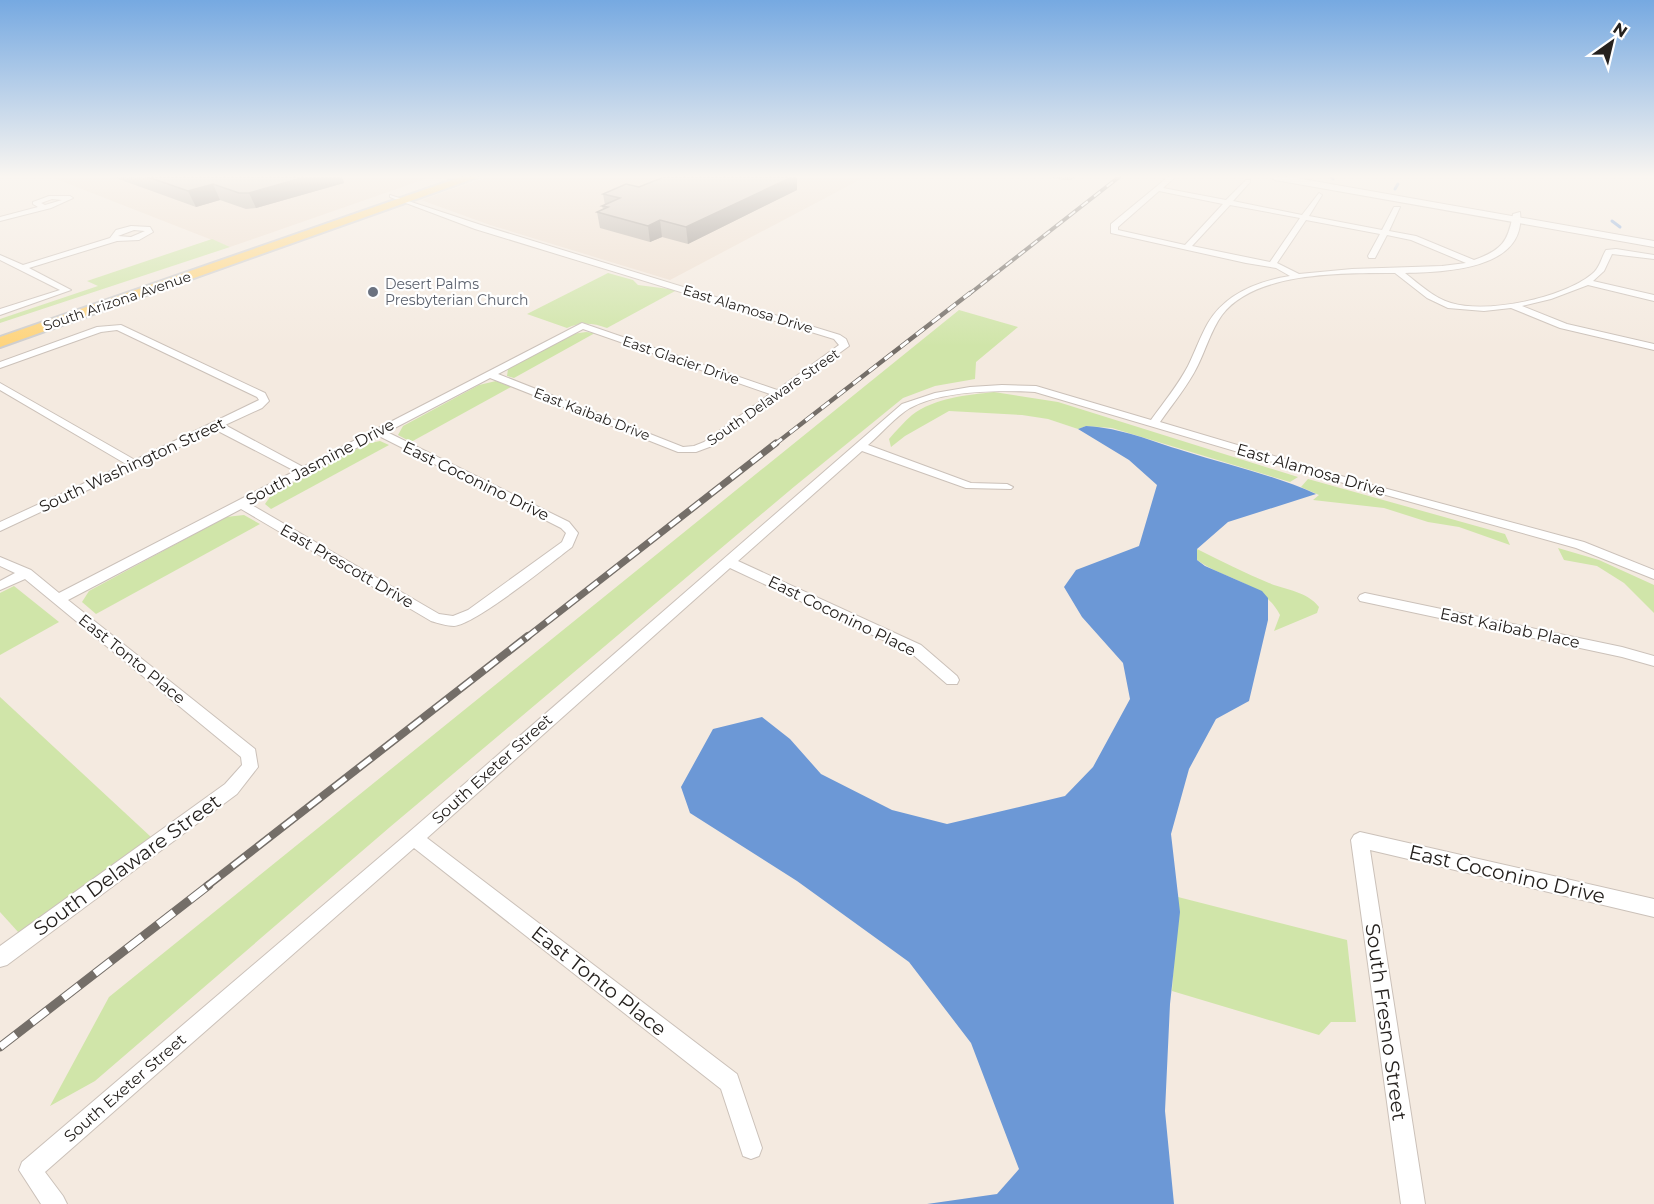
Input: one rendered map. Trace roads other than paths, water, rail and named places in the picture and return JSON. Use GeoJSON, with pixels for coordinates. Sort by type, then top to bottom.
{"type":"FeatureCollection","features":[{"type":"Feature","properties":{"kind":"main road","name":"South Arizona Avenue"},"geometry":{"type":"LineString","coordinates":[[0,330],[292,233]]}},
{"type":"Feature","properties":{"kind":"main road","name":"South Arizona Avenue"},"geometry":{"type":"LineString","coordinates":[[0,342],[301,233]]}},
{"type":"Feature","properties":{"kind":"main road"},"geometry":{"type":"LineString","coordinates":[[1599,233],[1654,244]]}},
{"type":"Feature","properties":{"kind":"main road"},"geometry":{"type":"LineString","coordinates":[[1623,233],[1654,238]]}},
{"type":"Feature","properties":{"kind":"street","name":"East Alamosa Drive"},"geometry":{"type":"LineString","coordinates":[[501,233],[837,337],[843,341]]}},
{"type":"Feature","properties":{"kind":"street"},"geometry":{"type":"LineString","coordinates":[[1123,233],[1186,248],[1273,264],[1299,277]]}},
{"type":"Feature","properties":{"kind":"street"},"geometry":{"type":"LineString","coordinates":[[1186,248],[1200,233]]}},
{"type":"Feature","properties":{"kind":"street"},"geometry":{"type":"LineString","coordinates":[[1273,264],[1293,233]]}},
{"type":"Feature","properties":{"kind":"street"},"geometry":{"type":"LineString","coordinates":[[1372,256],[1383,233]]}},
{"type":"Feature","properties":{"kind":"street"},"geometry":{"type":"LineString","coordinates":[[1389,233],[1428,243],[1474,263]]}},
{"type":"Feature","properties":{"kind":"street"},"geometry":{"type":"LineString","coordinates":[[1154,423],[1188,375],[1211,323],[1221,310],[1237,297],[1255,288],[1299,277],[1445,268],[1474,263],[1485,260],[1508,245],[1513,233]]}},
{"type":"Feature","properties":{"kind":"street"},"geometry":{"type":"LineString","coordinates":[[22,268],[114,238]]}},
{"type":"Feature","properties":{"kind":"street"},"geometry":{"type":"LineString","coordinates":[[1398,271],[1441,303],[1470,309],[1512,305],[1548,298],[1587,282],[1605,266],[1610,252],[1654,257]]}},
{"type":"Feature","properties":{"kind":"street"},"geometry":{"type":"LineString","coordinates":[[0,257],[67,290],[0,312]]}},
{"type":"Feature","properties":{"kind":"street"},"geometry":{"type":"LineString","coordinates":[[1587,282],[1654,298]]}},
{"type":"Feature","properties":{"kind":"street"},"geometry":{"type":"LineString","coordinates":[[1512,305],[1558,326],[1654,346]]}},
{"type":"Feature","properties":{"kind":"street","name":"South Jasmine Drive"},"geometry":{"type":"LineString","coordinates":[[58,599],[582,326]]}},
{"type":"Feature","properties":{"kind":"street","name":"East Glacier Drive"},"geometry":{"type":"LineString","coordinates":[[582,326],[779,394]]}},
{"type":"Feature","properties":{"kind":"street","name":"South Washington Street"},"geometry":{"type":"LineString","coordinates":[[0,365],[111,327],[118,327],[261,395],[264,401],[258,406],[0,527]]}},
{"type":"Feature","properties":{"kind":"street","name":"South Delaware Street"},"geometry":{"type":"LineString","coordinates":[[696,449],[708,444],[779,394],[844,346],[843,341]]}},
{"type":"Feature","properties":{"kind":"street","name":"East Kaibab Drive"},"geometry":{"type":"LineString","coordinates":[[489,374],[682,450],[696,449]]}},
{"type":"Feature","properties":{"kind":"street"},"geometry":{"type":"LineString","coordinates":[[0,386],[134,464]]}},
{"type":"Feature","properties":{"kind":"street","name":"East Alamosa Drive"},"geometry":{"type":"LineString","coordinates":[[964,389],[1004,386],[1036,389],[1361,485],[1580,545],[1654,575]]}},
{"type":"Feature","properties":{"kind":"street","name":"South Exeter Street"},"geometry":{"type":"LineString","coordinates":[[55,1204],[30,1170],[414,838],[906,406],[936,394],[964,389]]}},
{"type":"Feature","properties":{"kind":"street"},"geometry":{"type":"LineString","coordinates":[[216,425],[303,471]]}},
{"type":"Feature","properties":{"kind":"street","name":"East Coconino Drive"},"geometry":{"type":"LineString","coordinates":[[378,432],[565,525],[572,533],[568,544],[473,613],[454,621]]}},
{"type":"Feature","properties":{"kind":"street"},"geometry":{"type":"LineString","coordinates":[[859,446],[970,486],[1007,487]]}},
{"type":"Feature","properties":{"kind":"street","name":"East Prescott Drive"},"geometry":{"type":"LineString","coordinates":[[241,504],[436,618],[454,621]]}},
{"type":"Feature","properties":{"kind":"street","name":"East Tonto Place"},"geometry":{"type":"LineString","coordinates":[[0,561],[26,573],[249,754],[250,767]]}},
{"type":"Feature","properties":{"kind":"street","name":"East Coconino Place"},"geometry":{"type":"LineString","coordinates":[[728,561],[916,650],[952,680]]}},
{"type":"Feature","properties":{"kind":"street"},"geometry":{"type":"LineString","coordinates":[[0,586],[26,573]]}},
{"type":"Feature","properties":{"kind":"street","name":"East Kaibab Place"},"geometry":{"type":"LineString","coordinates":[[1365,598],[1622,651],[1654,661]]}},
{"type":"Feature","properties":{"kind":"street","name":"South Delaware Street"},"geometry":{"type":"LineString","coordinates":[[0,958],[231,789],[250,767]]}},
{"type":"Feature","properties":{"kind":"street","name":"East Tonto Place"},"geometry":{"type":"LineString","coordinates":[[414,838],[729,1082],[751,1148]]}},
{"type":"Feature","properties":{"kind":"street","name":"East Coconino Drive"},"geometry":{"type":"LineString","coordinates":[[1360,840],[1654,908]]}},
{"type":"Feature","properties":{"kind":"street","name":"South Fresno Street"},"geometry":{"type":"LineString","coordinates":[[1360,840],[1413,1204]]}},
{"type":"Feature","properties":{"kind":"water"},"geometry":{"type":"Polygon","coordinates":[[[1086,426],[1112,429],[1136,436],[1267,476],[1316,494],[1228,522],[1197,549],[1197,560],[1205,566],[1262,591],[1268,598],[1268,620],[1249,701],[1216,719],[1189,769],[1171,834],[1180,912],[1170,1004],[1165,1111],[1174,1204],[927,1204],[997,1194],[1019,1169],[971,1043],[909,962],[797,881],[690,813],[681,787],[713,729],[762,717],[790,739],[821,774],[892,810],[947,824],[1065,796],[1093,767],[1130,699],[1123,663],[1082,617],[1064,587],[1076,570],[1139,546],[1157,485],[1129,460],[1078,429],[1086,426]]]}},
{"type":"Feature","properties":{"kind":"railway"},"geometry":{"type":"LineString","coordinates":[[968,295],[1047,233]]}},
{"type":"Feature","properties":{"kind":"railway"},"geometry":{"type":"LineString","coordinates":[[774,445],[970,293]]}},
{"type":"Feature","properties":{"kind":"railway"},"geometry":{"type":"LineString","coordinates":[[526,638],[776,443]]}},
{"type":"Feature","properties":{"kind":"railway"},"geometry":{"type":"LineString","coordinates":[[207,886],[528,636]]}},
{"type":"Feature","properties":{"kind":"railway"},"geometry":{"type":"LineString","coordinates":[[0,1047],[209,885]]}},
{"type":"Feature","properties":{"kind":"place","name":"Desert Palms Presbyterian Church"},"geometry":{"type":"Point","coordinates":[373,292]}}]}
